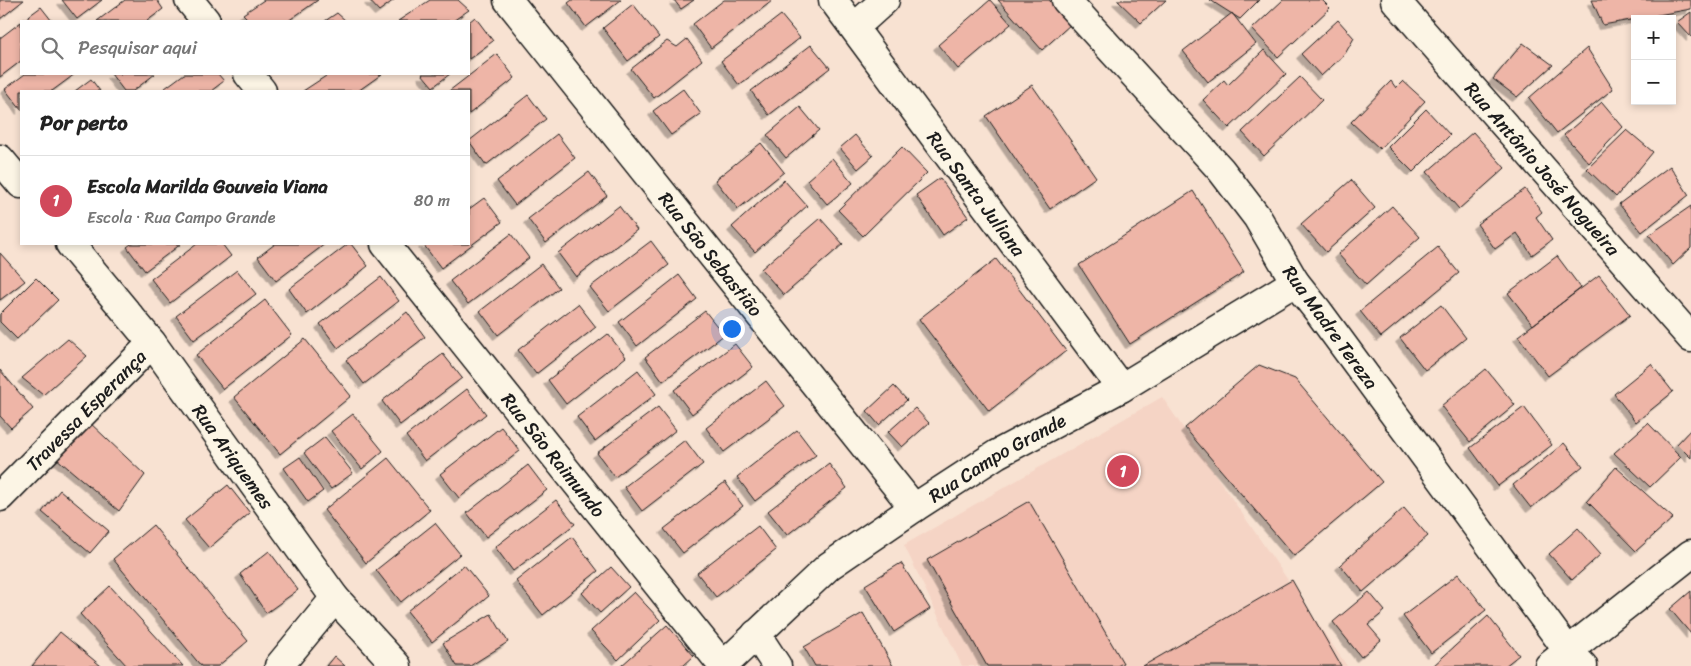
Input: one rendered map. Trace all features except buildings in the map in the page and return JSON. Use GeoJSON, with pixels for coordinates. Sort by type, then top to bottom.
{"type":"FeatureCollection","features":[{"type":"Feature","properties":{"kind":"street"},"geometry":{"type":"LineString","coordinates":[[189,0],[205,20]]}},
{"type":"Feature","properties":{"kind":"street","name":"Rua São Sebastião"},"geometry":{"type":"LineString","coordinates":[[508,0],[914,508]]}},
{"type":"Feature","properties":{"kind":"street","name":"Rua Santa Juliana"},"geometry":{"type":"LineString","coordinates":[[833,0],[855,27],[1121,388]]}},
{"type":"Feature","properties":{"kind":"street"},"geometry":{"type":"LineString","coordinates":[[855,27],[885,0]]}},
{"type":"Feature","properties":{"kind":"street","name":"Rua Madre Tereza"},"geometry":{"type":"LineString","coordinates":[[1066,0],[1221,170],[1257,217],[1295,282],[1324,319],[1567,661]]}},
{"type":"Feature","properties":{"kind":"street","name":"Rua Antônio José Nogueira"},"geometry":{"type":"LineString","coordinates":[[1395,0],[1691,338]]}},
{"type":"Feature","properties":{"kind":"street"},"geometry":{"type":"LineString","coordinates":[[249,75],[261,90]]}},
{"type":"Feature","properties":{"kind":"street"},"geometry":{"type":"LineString","coordinates":[[0,158],[20,183]]}},
{"type":"Feature","properties":{"kind":"street","name":"Rua Ariquemes"},"geometry":{"type":"LineString","coordinates":[[71,245],[152,343],[335,598],[397,666]]}},
{"type":"Feature","properties":{"kind":"street","name":"Rua São Raimundo"},"geometry":{"type":"LineString","coordinates":[[385,245],[723,666]]}},
{"type":"Feature","properties":{"kind":"street","name":"Rua Campo Grande"},"geometry":{"type":"LineString","coordinates":[[723,666],[829,566],[914,508],[996,454],[1121,388],[1295,282]]}},
{"type":"Feature","properties":{"kind":"street","name":"Travessa Esperança"},"geometry":{"type":"LineString","coordinates":[[0,497],[152,343]]}},
{"type":"Feature","properties":{"kind":"street"},"geometry":{"type":"LineString","coordinates":[[1567,661],[1691,554]]}},
{"type":"Feature","properties":{"kind":"street"},"geometry":{"type":"LineString","coordinates":[[279,666],[335,598]]}},
{"type":"Feature","properties":{"kind":"street"},"geometry":{"type":"LineString","coordinates":[[756,634],[777,666]]}},
{"type":"Feature","properties":{"kind":"shaded area"},"geometry":{"type":"Polygon","coordinates":[[[1162,397],[1347,666],[962,666],[904,545],[1162,397]]]}},
{"type":"Feature","properties":{"kind":"place","name":"Escola Marilda Gouveia Viana"},"geometry":{"type":"Point","coordinates":[1123,471]}}]}
